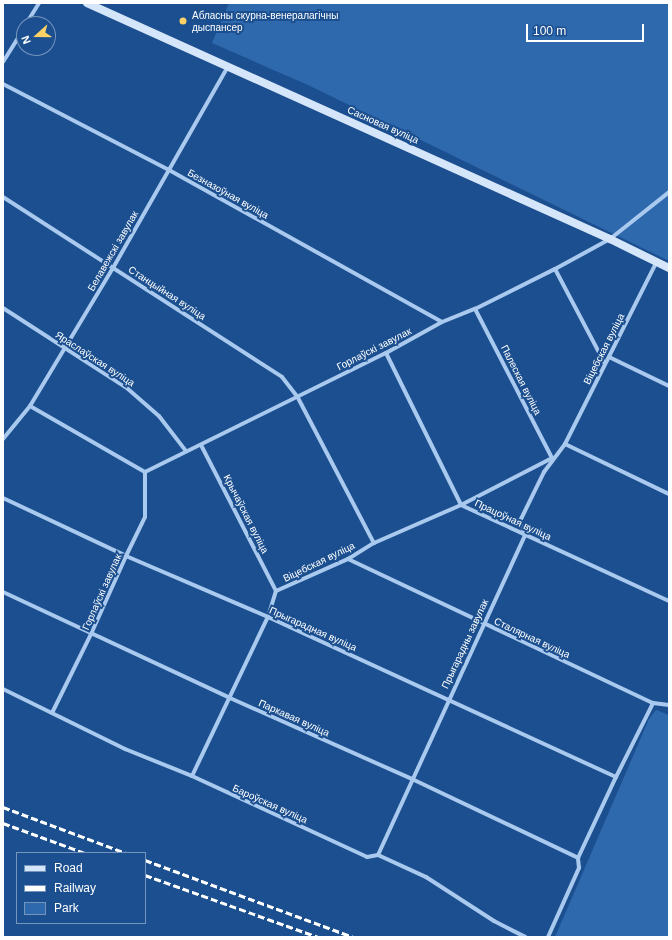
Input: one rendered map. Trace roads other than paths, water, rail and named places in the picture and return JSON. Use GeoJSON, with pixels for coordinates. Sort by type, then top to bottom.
{"type":"FeatureCollection","features":[{"type":"Feature","properties":{"kind":"main road","name":"Сасновая вуліца"},"geometry":{"type":"LineString","coordinates":[[87,3],[610,239],[669,268]]}},
{"type":"Feature","properties":{"kind":"street"},"geometry":{"type":"LineString","coordinates":[[31,16],[39,3]]}},
{"type":"Feature","properties":{"kind":"street"},"geometry":{"type":"LineString","coordinates":[[3,62],[16,41]]}},
{"type":"Feature","properties":{"kind":"street","name":"Белавежскі завулак"},"geometry":{"type":"LineString","coordinates":[[3,439],[30,406],[113,268],[228,66]]}},
{"type":"Feature","properties":{"kind":"street","name":"Безназоўная вуліца"},"geometry":{"type":"LineString","coordinates":[[3,84],[169,170],[442,322]]}},
{"type":"Feature","properties":{"kind":"street","name":"Горлаўскі завулак"},"geometry":{"type":"LineString","coordinates":[[52,713],[92,634],[126,556],[145,517],[145,472],[386,353],[442,322],[475,309],[555,269],[610,239],[669,192]]}},
{"type":"Feature","properties":{"kind":"street","name":"Станцыйная вуліца"},"geometry":{"type":"LineString","coordinates":[[3,197],[282,377],[297,396]]}},
{"type":"Feature","properties":{"kind":"street","name":"Віцебская вуліца"},"geometry":{"type":"LineString","coordinates":[[565,444],[657,261]]}},
{"type":"Feature","properties":{"kind":"street"},"geometry":{"type":"LineString","coordinates":[[555,269],[605,364]]}},
{"type":"Feature","properties":{"kind":"street","name":"Яраслаўская вуліца"},"geometry":{"type":"LineString","coordinates":[[3,308],[128,389],[159,416],[186,451]]}},
{"type":"Feature","properties":{"kind":"street","name":"Палеская вуліца"},"geometry":{"type":"LineString","coordinates":[[475,309],[552,458]]}},
{"type":"Feature","properties":{"kind":"street","name":"Працоўная вуліца"},"geometry":{"type":"LineString","coordinates":[[386,353],[461,505],[669,601]]}},
{"type":"Feature","properties":{"kind":"street"},"geometry":{"type":"LineString","coordinates":[[609,357],[669,386]]}},
{"type":"Feature","properties":{"kind":"street"},"geometry":{"type":"LineString","coordinates":[[297,396],[374,543]]}},
{"type":"Feature","properties":{"kind":"street"},"geometry":{"type":"LineString","coordinates":[[30,406],[145,472]]}},
{"type":"Feature","properties":{"kind":"street"},"geometry":{"type":"LineString","coordinates":[[525,535],[520,522],[552,458],[565,444],[669,494]]}},
{"type":"Feature","properties":{"kind":"street","name":"Крычаўская вуліца"},"geometry":{"type":"LineString","coordinates":[[201,445],[276,591]]}},
{"type":"Feature","properties":{"kind":"street","name":"Віцебская вуліца"},"geometry":{"type":"LineString","coordinates":[[192,776],[268,617],[276,591],[348,558],[374,543],[461,505],[552,458]]}},
{"type":"Feature","properties":{"kind":"street","name":"Прыгарадная вуліца"},"geometry":{"type":"LineString","coordinates":[[3,498],[126,556],[268,617],[616,777]]}},
{"type":"Feature","properties":{"kind":"street","name":"Прыгарадны завулак"},"geometry":{"type":"LineString","coordinates":[[378,855],[448,699],[525,535]]}},
{"type":"Feature","properties":{"kind":"street","name":"Сталярная вуліца"},"geometry":{"type":"LineString","coordinates":[[348,558],[483,624],[653,704],[669,705]]}},
{"type":"Feature","properties":{"kind":"street","name":"Паркавая вуліца"},"geometry":{"type":"LineString","coordinates":[[3,592],[230,698],[412,779],[578,858]]}},
{"type":"Feature","properties":{"kind":"street","name":"Бароўская вуліца"},"geometry":{"type":"LineString","coordinates":[[3,689],[125,749],[192,776],[367,856],[378,855],[426,877],[494,921],[525,937]]}},
{"type":"Feature","properties":{"kind":"street"},"geometry":{"type":"LineString","coordinates":[[548,937],[579,868],[578,858],[616,777],[653,704]]}},
{"type":"Feature","properties":{"kind":"railway"},"geometry":{"type":"LineString","coordinates":[[3,807],[123,852]]}},
{"type":"Feature","properties":{"kind":"railway"},"geometry":{"type":"LineString","coordinates":[[3,823],[82,852]]}},
{"type":"Feature","properties":{"kind":"railway"},"geometry":{"type":"LineString","coordinates":[[146,860],[353,937]]}},
{"type":"Feature","properties":{"kind":"railway"},"geometry":{"type":"LineString","coordinates":[[146,875],[318,937]]}},
{"type":"Feature","properties":{"kind":"place","name":"Абласны скурна-венералагічны дыспансер"},"geometry":{"type":"Point","coordinates":[183,21]}}]}
